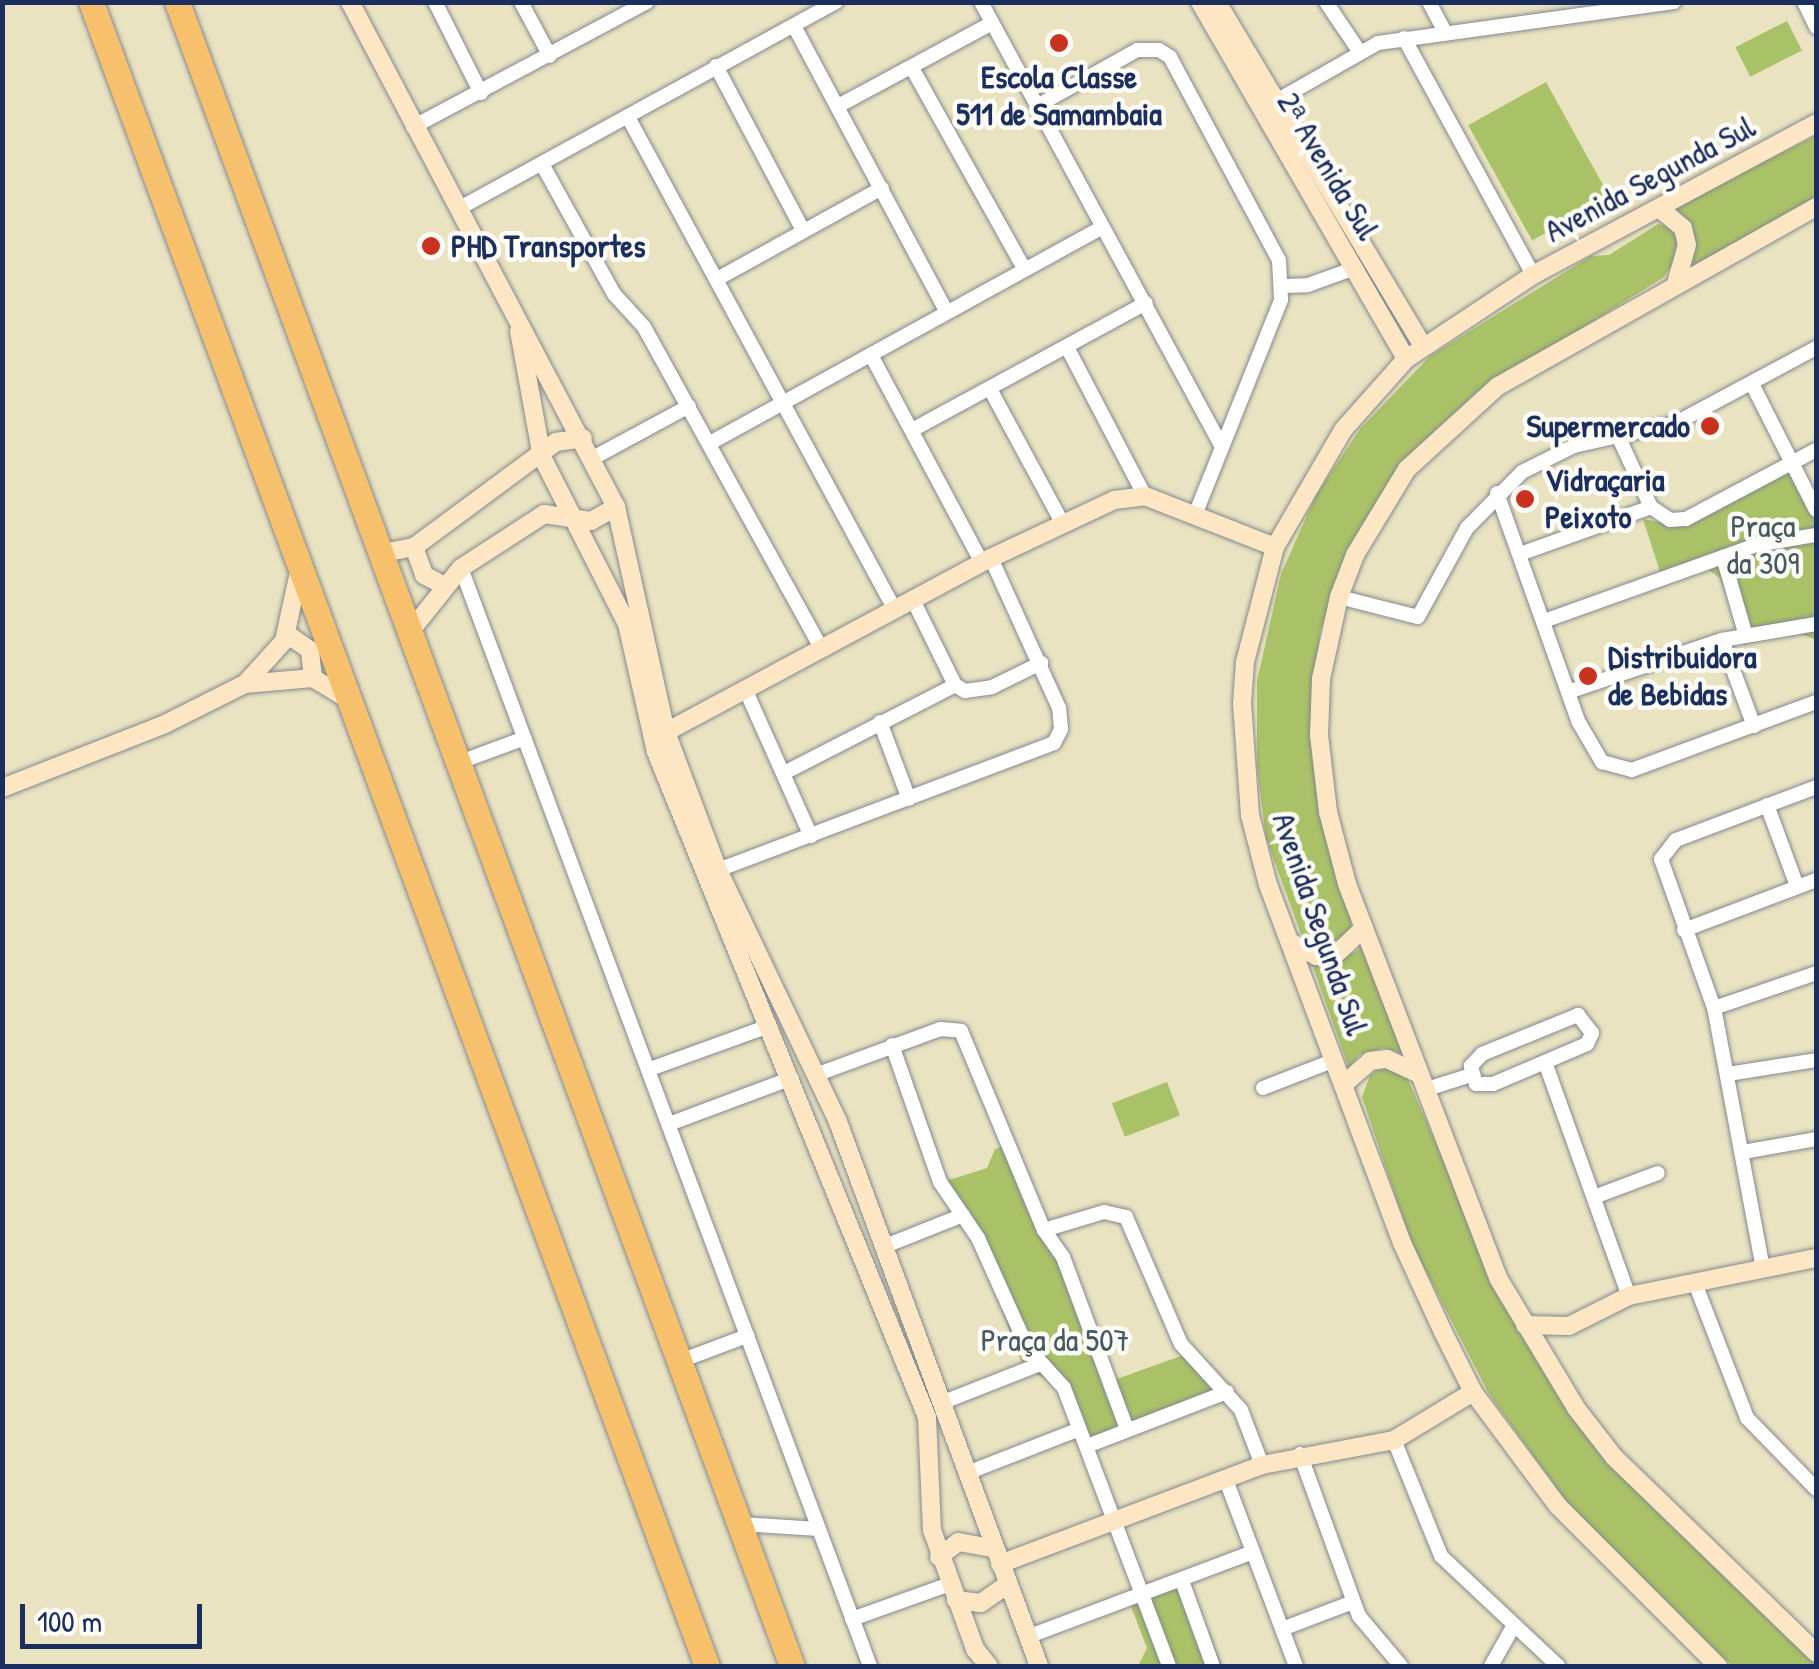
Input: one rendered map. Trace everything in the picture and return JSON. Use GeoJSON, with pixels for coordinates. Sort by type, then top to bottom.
{"type":"FeatureCollection","features":[{"type":"Feature","properties":{"kind":"highway"},"geometry":{"type":"LineString","coordinates":[[92,2],[707,1666]]}},
{"type":"Feature","properties":{"kind":"highway"},"geometry":{"type":"LineString","coordinates":[[177,2],[412,629],[788,1661]]}},
{"type":"Feature","properties":{"kind":"street"},"geometry":{"type":"LineString","coordinates":[[350,2],[412,127],[583,438],[616,507],[666,732],[718,870],[838,1122],[1039,1666]]}},
{"type":"Feature","properties":{"kind":"street"},"geometry":{"type":"LineString","coordinates":[[435,2],[481,92]]}},
{"type":"Feature","properties":{"kind":"street"},"geometry":{"type":"LineString","coordinates":[[521,2],[550,56]]}},
{"type":"Feature","properties":{"kind":"street"},"geometry":{"type":"LineString","coordinates":[[412,127],[647,2]]}},
{"type":"Feature","properties":{"kind":"street"},"geometry":{"type":"LineString","coordinates":[[458,208],[836,2]]}},
{"type":"Feature","properties":{"kind":"street"},"geometry":{"type":"LineString","coordinates":[[980,2],[1222,446]]}},
{"type":"Feature","properties":{"kind":"street","name":"2ᵃ Avenida Sul"},"geometry":{"type":"LineString","coordinates":[[1200,2],[1422,345]]}},
{"type":"Feature","properties":{"kind":"street","name":"2ᵃ Avenida Sul"},"geometry":{"type":"LineString","coordinates":[[1217,2],[1266,107],[1406,360]]}},
{"type":"Feature","properties":{"kind":"street"},"geometry":{"type":"LineString","coordinates":[[1326,2],[1359,51]]}},
{"type":"Feature","properties":{"kind":"street"},"geometry":{"type":"LineString","coordinates":[[1430,2],[1445,32]]}},
{"type":"Feature","properties":{"kind":"street"},"geometry":{"type":"LineString","coordinates":[[1540,2],[1548,19]]}},
{"type":"Feature","properties":{"kind":"street"},"geometry":{"type":"LineString","coordinates":[[1266,107],[1359,51],[1404,38],[1674,2]]}},
{"type":"Feature","properties":{"kind":"street"},"geometry":{"type":"LineString","coordinates":[[1804,2],[1816,27]]}},
{"type":"Feature","properties":{"kind":"street"},"geometry":{"type":"LineString","coordinates":[[838,106],[992,24]]}},
{"type":"Feature","properties":{"kind":"street"},"geometry":{"type":"LineString","coordinates":[[794,26],[948,312]]}},
{"type":"Feature","properties":{"kind":"street"},"geometry":{"type":"LineString","coordinates":[[1404,38],[1533,275]]}},
{"type":"Feature","properties":{"kind":"street"},"geometry":{"type":"LineString","coordinates":[[1037,106],[1137,50],[1159,50],[1170,57],[1279,260],[1284,286],[1195,515]]}},
{"type":"Feature","properties":{"kind":"street"},"geometry":{"type":"LineString","coordinates":[[716,66],[803,230]]}},
{"type":"Feature","properties":{"kind":"street"},"geometry":{"type":"LineString","coordinates":[[912,68],[1025,270]]}},
{"type":"Feature","properties":{"kind":"street"},"geometry":{"type":"LineString","coordinates":[[628,116],[719,278],[895,610]]}},
{"type":"Feature","properties":{"kind":"street","name":"Avenida Segunda Sul"},"geometry":{"type":"LineString","coordinates":[[1718,1666],[1558,1506],[1474,1392],[1402,1243],[1289,942],[1254,833],[1242,747],[1246,662],[1275,547],[1343,430],[1406,360],[1422,345],[1533,275],[1816,123]]}},
{"type":"Feature","properties":{"kind":"street"},"geometry":{"type":"LineString","coordinates":[[542,164],[614,294],[644,327],[821,648]]}},
{"type":"Feature","properties":{"kind":"street"},"geometry":{"type":"LineString","coordinates":[[719,278],[882,188]]}},
{"type":"Feature","properties":{"kind":"street"},"geometry":{"type":"LineString","coordinates":[[1659,208],[1683,228],[1687,245],[1676,283]]}},
{"type":"Feature","properties":{"kind":"street","name":"Avenida Segunda Sul"},"geometry":{"type":"LineString","coordinates":[[1816,210],[1676,283],[1498,386],[1455,420],[1407,469],[1378,512],[1339,597],[1320,679],[1319,735],[1328,812],[1364,928],[1498,1278],[1548,1362],[1614,1458],[1816,1653]]}},
{"type":"Feature","properties":{"kind":"street"},"geometry":{"type":"LineString","coordinates":[[710,443],[1103,227]]}},
{"type":"Feature","properties":{"kind":"street"},"geometry":{"type":"LineString","coordinates":[[1284,286],[1308,285],[1355,268]]}},
{"type":"Feature","properties":{"kind":"street"},"geometry":{"type":"LineString","coordinates":[[912,430],[1146,304]]}},
{"type":"Feature","properties":{"kind":"street"},"geometry":{"type":"LineString","coordinates":[[518,326],[542,457],[628,624],[652,741],[755,1002],[816,1132],[931,1430],[930,1512],[939,1557],[974,1649],[989,1666]]}},
{"type":"Feature","properties":{"kind":"street"},"geometry":{"type":"LineString","coordinates":[[1067,347],[1145,496]]}},
{"type":"Feature","properties":{"kind":"street"},"geometry":{"type":"LineString","coordinates":[[1339,597],[1418,617],[1467,528],[1497,493],[1554,453],[1676,423],[1816,348]]}},
{"type":"Feature","properties":{"kind":"street"},"geometry":{"type":"LineString","coordinates":[[718,870],[1054,743],[1062,719],[1040,663],[986,560],[871,356]]}},
{"type":"Feature","properties":{"kind":"street"},"geometry":{"type":"LineString","coordinates":[[1752,384],[1816,510]]}},
{"type":"Feature","properties":{"kind":"street"},"geometry":{"type":"LineString","coordinates":[[990,389],[1062,522]]}},
{"type":"Feature","properties":{"kind":"street"},"geometry":{"type":"LineString","coordinates":[[593,458],[689,406]]}},
{"type":"Feature","properties":{"kind":"street"},"geometry":{"type":"LineString","coordinates":[[1618,436],[1651,507],[1678,521],[1816,450]]}},
{"type":"Feature","properties":{"kind":"street"},"geometry":{"type":"LineString","coordinates":[[384,553],[414,547],[542,457],[556,442],[583,438]]}},
{"type":"Feature","properties":{"kind":"street"},"geometry":{"type":"LineString","coordinates":[[1497,493],[1568,692],[1602,762],[1624,771],[1816,702]]}},
{"type":"Feature","properties":{"kind":"street"},"geometry":{"type":"LineString","coordinates":[[666,732],[986,560],[1114,500],[1145,496],[1275,547]]}},
{"type":"Feature","properties":{"kind":"street"},"geometry":{"type":"LineString","coordinates":[[412,629],[443,585],[461,568],[544,514],[595,520],[616,507]]}},
{"type":"Feature","properties":{"kind":"street"},"geometry":{"type":"LineString","coordinates":[[1520,554],[1651,507]]}},
{"type":"Feature","properties":{"kind":"street"},"geometry":{"type":"LineString","coordinates":[[1544,621],[1723,557],[1816,535]]}},
{"type":"Feature","properties":{"kind":"street"},"geometry":{"type":"LineString","coordinates":[[414,547],[424,575],[443,585]]}},
{"type":"Feature","properties":{"kind":"street"},"geometry":{"type":"LineString","coordinates":[[1723,557],[1746,636]]}},
{"type":"Feature","properties":{"kind":"street"},"geometry":{"type":"LineString","coordinates":[[245,684],[287,634],[300,568]]}},
{"type":"Feature","properties":{"kind":"street"},"geometry":{"type":"LineString","coordinates":[[461,568],[870,1666]]}},
{"type":"Feature","properties":{"kind":"street"},"geometry":{"type":"LineString","coordinates":[[913,600],[955,686]]}},
{"type":"Feature","properties":{"kind":"street"},"geometry":{"type":"LineString","coordinates":[[1568,692],[1722,640],[1816,624]]}},
{"type":"Feature","properties":{"kind":"street"},"geometry":{"type":"LineString","coordinates":[[287,634],[310,650],[313,678]]}},
{"type":"Feature","properties":{"kind":"street"},"geometry":{"type":"LineString","coordinates":[[1722,640],[1754,726]]}},
{"type":"Feature","properties":{"kind":"street"},"geometry":{"type":"LineString","coordinates":[[786,772],[955,686],[978,691],[1040,663]]}},
{"type":"Feature","properties":{"kind":"street"},"geometry":{"type":"LineString","coordinates":[[2,788],[164,724],[245,684],[313,678],[351,701]]}},
{"type":"Feature","properties":{"kind":"street"},"geometry":{"type":"LineString","coordinates":[[746,691],[786,772],[811,836]]}},
{"type":"Feature","properties":{"kind":"street"},"geometry":{"type":"LineString","coordinates":[[880,722],[909,799]]}},
{"type":"Feature","properties":{"kind":"street"},"geometry":{"type":"LineString","coordinates":[[460,762],[525,738]]}},
{"type":"Feature","properties":{"kind":"street"},"geometry":{"type":"LineString","coordinates":[[1763,1269],[1714,1008],[1661,868],[1668,845],[1816,787]]}},
{"type":"Feature","properties":{"kind":"street"},"geometry":{"type":"LineString","coordinates":[[1767,805],[1797,886]]}},
{"type":"Feature","properties":{"kind":"street"},"geometry":{"type":"LineString","coordinates":[[1684,930],[1816,880]]}},
{"type":"Feature","properties":{"kind":"street"},"geometry":{"type":"LineString","coordinates":[[1289,942],[1316,956],[1334,956],[1364,928]]}},
{"type":"Feature","properties":{"kind":"street"},"geometry":{"type":"LineString","coordinates":[[1714,1008],[1816,973]]}},
{"type":"Feature","properties":{"kind":"street"},"geometry":{"type":"LineString","coordinates":[[755,1002],[776,990]]}},
{"type":"Feature","properties":{"kind":"street"},"geometry":{"type":"LineString","coordinates":[[1572,1017],[1587,1019],[1587,1044],[1493,1084],[1476,1084],[1471,1075],[1482,1054],[1572,1017]]}},
{"type":"Feature","properties":{"kind":"street"},"geometry":{"type":"LineString","coordinates":[[650,1069],[766,1027]]}},
{"type":"Feature","properties":{"kind":"street"},"geometry":{"type":"LineString","coordinates":[[818,1074],[948,1027],[964,1034],[1044,1230],[1063,1257],[1127,1430]]}},
{"type":"Feature","properties":{"kind":"street"},"geometry":{"type":"LineString","coordinates":[[892,1045],[933,1166],[963,1214],[1040,1364],[1064,1388],[1163,1665]]}},
{"type":"Feature","properties":{"kind":"street"},"geometry":{"type":"LineString","coordinates":[[1344,1084],[1370,1060],[1387,1059],[1420,1081],[1471,1075]]}},
{"type":"Feature","properties":{"kind":"street"},"geometry":{"type":"LineString","coordinates":[[1262,1088],[1334,1060]]}},
{"type":"Feature","properties":{"kind":"street"},"geometry":{"type":"LineString","coordinates":[[1728,1074],[1816,1060]]}},
{"type":"Feature","properties":{"kind":"street"},"geometry":{"type":"LineString","coordinates":[[1545,1062],[1630,1296]]}},
{"type":"Feature","properties":{"kind":"street"},"geometry":{"type":"LineString","coordinates":[[669,1124],[792,1078]]}},
{"type":"Feature","properties":{"kind":"street"},"geometry":{"type":"LineString","coordinates":[[816,1132],[838,1122]]}},
{"type":"Feature","properties":{"kind":"street"},"geometry":{"type":"LineString","coordinates":[[1743,1152],[1816,1139]]}},
{"type":"Feature","properties":{"kind":"street"},"geometry":{"type":"LineString","coordinates":[[1594,1198],[1658,1173]]}},
{"type":"Feature","properties":{"kind":"street"},"geometry":{"type":"LineString","coordinates":[[1044,1230],[1104,1212],[1126,1217],[1181,1344],[1245,1416],[1262,1466]]}},
{"type":"Feature","properties":{"kind":"street"},"geometry":{"type":"LineString","coordinates":[[883,1247],[963,1214]]}},
{"type":"Feature","properties":{"kind":"street"},"geometry":{"type":"LineString","coordinates":[[1525,1325],[1569,1326],[1630,1296],[1816,1258]]}},
{"type":"Feature","properties":{"kind":"street"},"geometry":{"type":"LineString","coordinates":[[1695,1283],[1747,1418],[1816,1490]]}},
{"type":"Feature","properties":{"kind":"street"},"geometry":{"type":"LineString","coordinates":[[1548,1362],[1569,1326]]}},
{"type":"Feature","properties":{"kind":"street"},"geometry":{"type":"LineString","coordinates":[[680,1361],[747,1336]]}},
{"type":"Feature","properties":{"kind":"street"},"geometry":{"type":"LineString","coordinates":[[940,1403],[1040,1364]]}},
{"type":"Feature","properties":{"kind":"street"},"geometry":{"type":"LineString","coordinates":[[1087,1446],[1227,1392]]}},
{"type":"Feature","properties":{"kind":"street"},"geometry":{"type":"LineString","coordinates":[[939,1557],[958,1542],[997,1556],[1113,1521],[1300,1454],[1394,1440],[1474,1392]]}},
{"type":"Feature","properties":{"kind":"street"},"geometry":{"type":"LineString","coordinates":[[967,1474],[1080,1429]]}},
{"type":"Feature","properties":{"kind":"street"},"geometry":{"type":"LineString","coordinates":[[1394,1440],[1441,1556],[1513,1628],[1558,1666]]}},
{"type":"Feature","properties":{"kind":"street"},"geometry":{"type":"LineString","coordinates":[[1300,1454],[1353,1602],[1376,1644],[1401,1666]]}},
{"type":"Feature","properties":{"kind":"street"},"geometry":{"type":"LineString","coordinates":[[1226,1480],[1250,1553],[1296,1666]]}},
{"type":"Feature","properties":{"kind":"street"},"geometry":{"type":"LineString","coordinates":[[740,1524],[818,1529]]}},
{"type":"Feature","properties":{"kind":"street"},"geometry":{"type":"LineString","coordinates":[[1028,1637],[1250,1553]]}},
{"type":"Feature","properties":{"kind":"street"},"geometry":{"type":"LineString","coordinates":[[1182,1580],[1213,1666]]}},
{"type":"Feature","properties":{"kind":"street"},"geometry":{"type":"LineString","coordinates":[[852,1619],[953,1592],[981,1603],[1007,1585]]}},
{"type":"Feature","properties":{"kind":"street"},"geometry":{"type":"LineString","coordinates":[[1282,1629],[1353,1602]]}},
{"type":"Feature","properties":{"kind":"street"},"geometry":{"type":"LineString","coordinates":[[1491,1666],[1513,1628]]}},
{"type":"Feature","properties":{"kind":"green space"},"geometry":{"type":"Polygon","coordinates":[[[1787,21],[1802,50],[1750,77],[1735,47],[1787,21]]]}},
{"type":"Feature","properties":{"kind":"green space"},"geometry":{"type":"Polygon","coordinates":[[[1546,82],[1610,197],[1532,241],[1468,125],[1546,82]]]}},
{"type":"Feature","properties":{"kind":"green space"},"geometry":{"type":"Polygon","coordinates":[[[1816,136],[1816,200],[1692,266],[1693,234],[1673,206],[1816,136]]]}},
{"type":"Feature","properties":{"kind":"green space"},"geometry":{"type":"Polygon","coordinates":[[[1658,224],[1672,227],[1678,240],[1677,257],[1664,277],[1505,376],[1448,419],[1393,476],[1339,576],[1320,632],[1313,689],[1352,919],[1348,936],[1327,948],[1301,934],[1266,838],[1257,766],[1257,681],[1281,574],[1316,495],[1360,429],[1430,356],[1591,256],[1609,255],[1658,224]]]}},
{"type":"Feature","properties":{"kind":"green space","name":"Praça da 309"},"geometry":{"type":"Polygon","coordinates":[[[1793,468],[1816,516],[1816,640],[1794,631],[1744,645],[1720,578],[1699,563],[1662,578],[1643,519],[1676,525],[1793,468]]]}},
{"type":"Feature","properties":{"kind":"green space"},"geometry":{"type":"Polygon","coordinates":[[[1365,946],[1406,1054],[1384,1048],[1359,1055],[1349,1068],[1308,953],[1337,962],[1365,946]]]}},
{"type":"Feature","properties":{"kind":"green space"},"geometry":{"type":"Polygon","coordinates":[[[1384,1067],[1406,1075],[1511,1314],[1651,1505],[1816,1659],[1816,1666],[1733,1666],[1656,1602],[1578,1518],[1489,1394],[1411,1242],[1362,1097],[1370,1075],[1384,1067]]]}},
{"type":"Feature","properties":{"kind":"green space"},"geometry":{"type":"Polygon","coordinates":[[[1167,1082],[1180,1116],[1125,1137],[1112,1103],[1167,1082]]]}},
{"type":"Feature","properties":{"kind":"green space","name":"Praça da 507"},"geometry":{"type":"Polygon","coordinates":[[[1012,1143],[1114,1380],[1189,1353],[1229,1397],[1084,1449],[1056,1383],[1024,1369],[976,1242],[936,1184],[987,1168],[995,1149],[1012,1143]]]}},
{"type":"Feature","properties":{"kind":"green space"},"geometry":{"type":"Polygon","coordinates":[[[1185,1571],[1222,1666],[1138,1666],[1147,1648],[1126,1594],[1185,1571]]]}},
{"type":"Feature","properties":{"kind":"place","name":"Escola Classe 511 de Samambaia"},"geometry":{"type":"Point","coordinates":[1059,43]}},
{"type":"Feature","properties":{"kind":"place","name":"PHD Transportes"},"geometry":{"type":"Point","coordinates":[431,246]}},
{"type":"Feature","properties":{"kind":"place","name":"Supermercado"},"geometry":{"type":"Point","coordinates":[1710,426]}},
{"type":"Feature","properties":{"kind":"place","name":"Vidraçaria Peixoto"},"geometry":{"type":"Point","coordinates":[1525,499]}},
{"type":"Feature","properties":{"kind":"place","name":"Distribuidora de Bebidas"},"geometry":{"type":"Point","coordinates":[1588,676]}}]}
